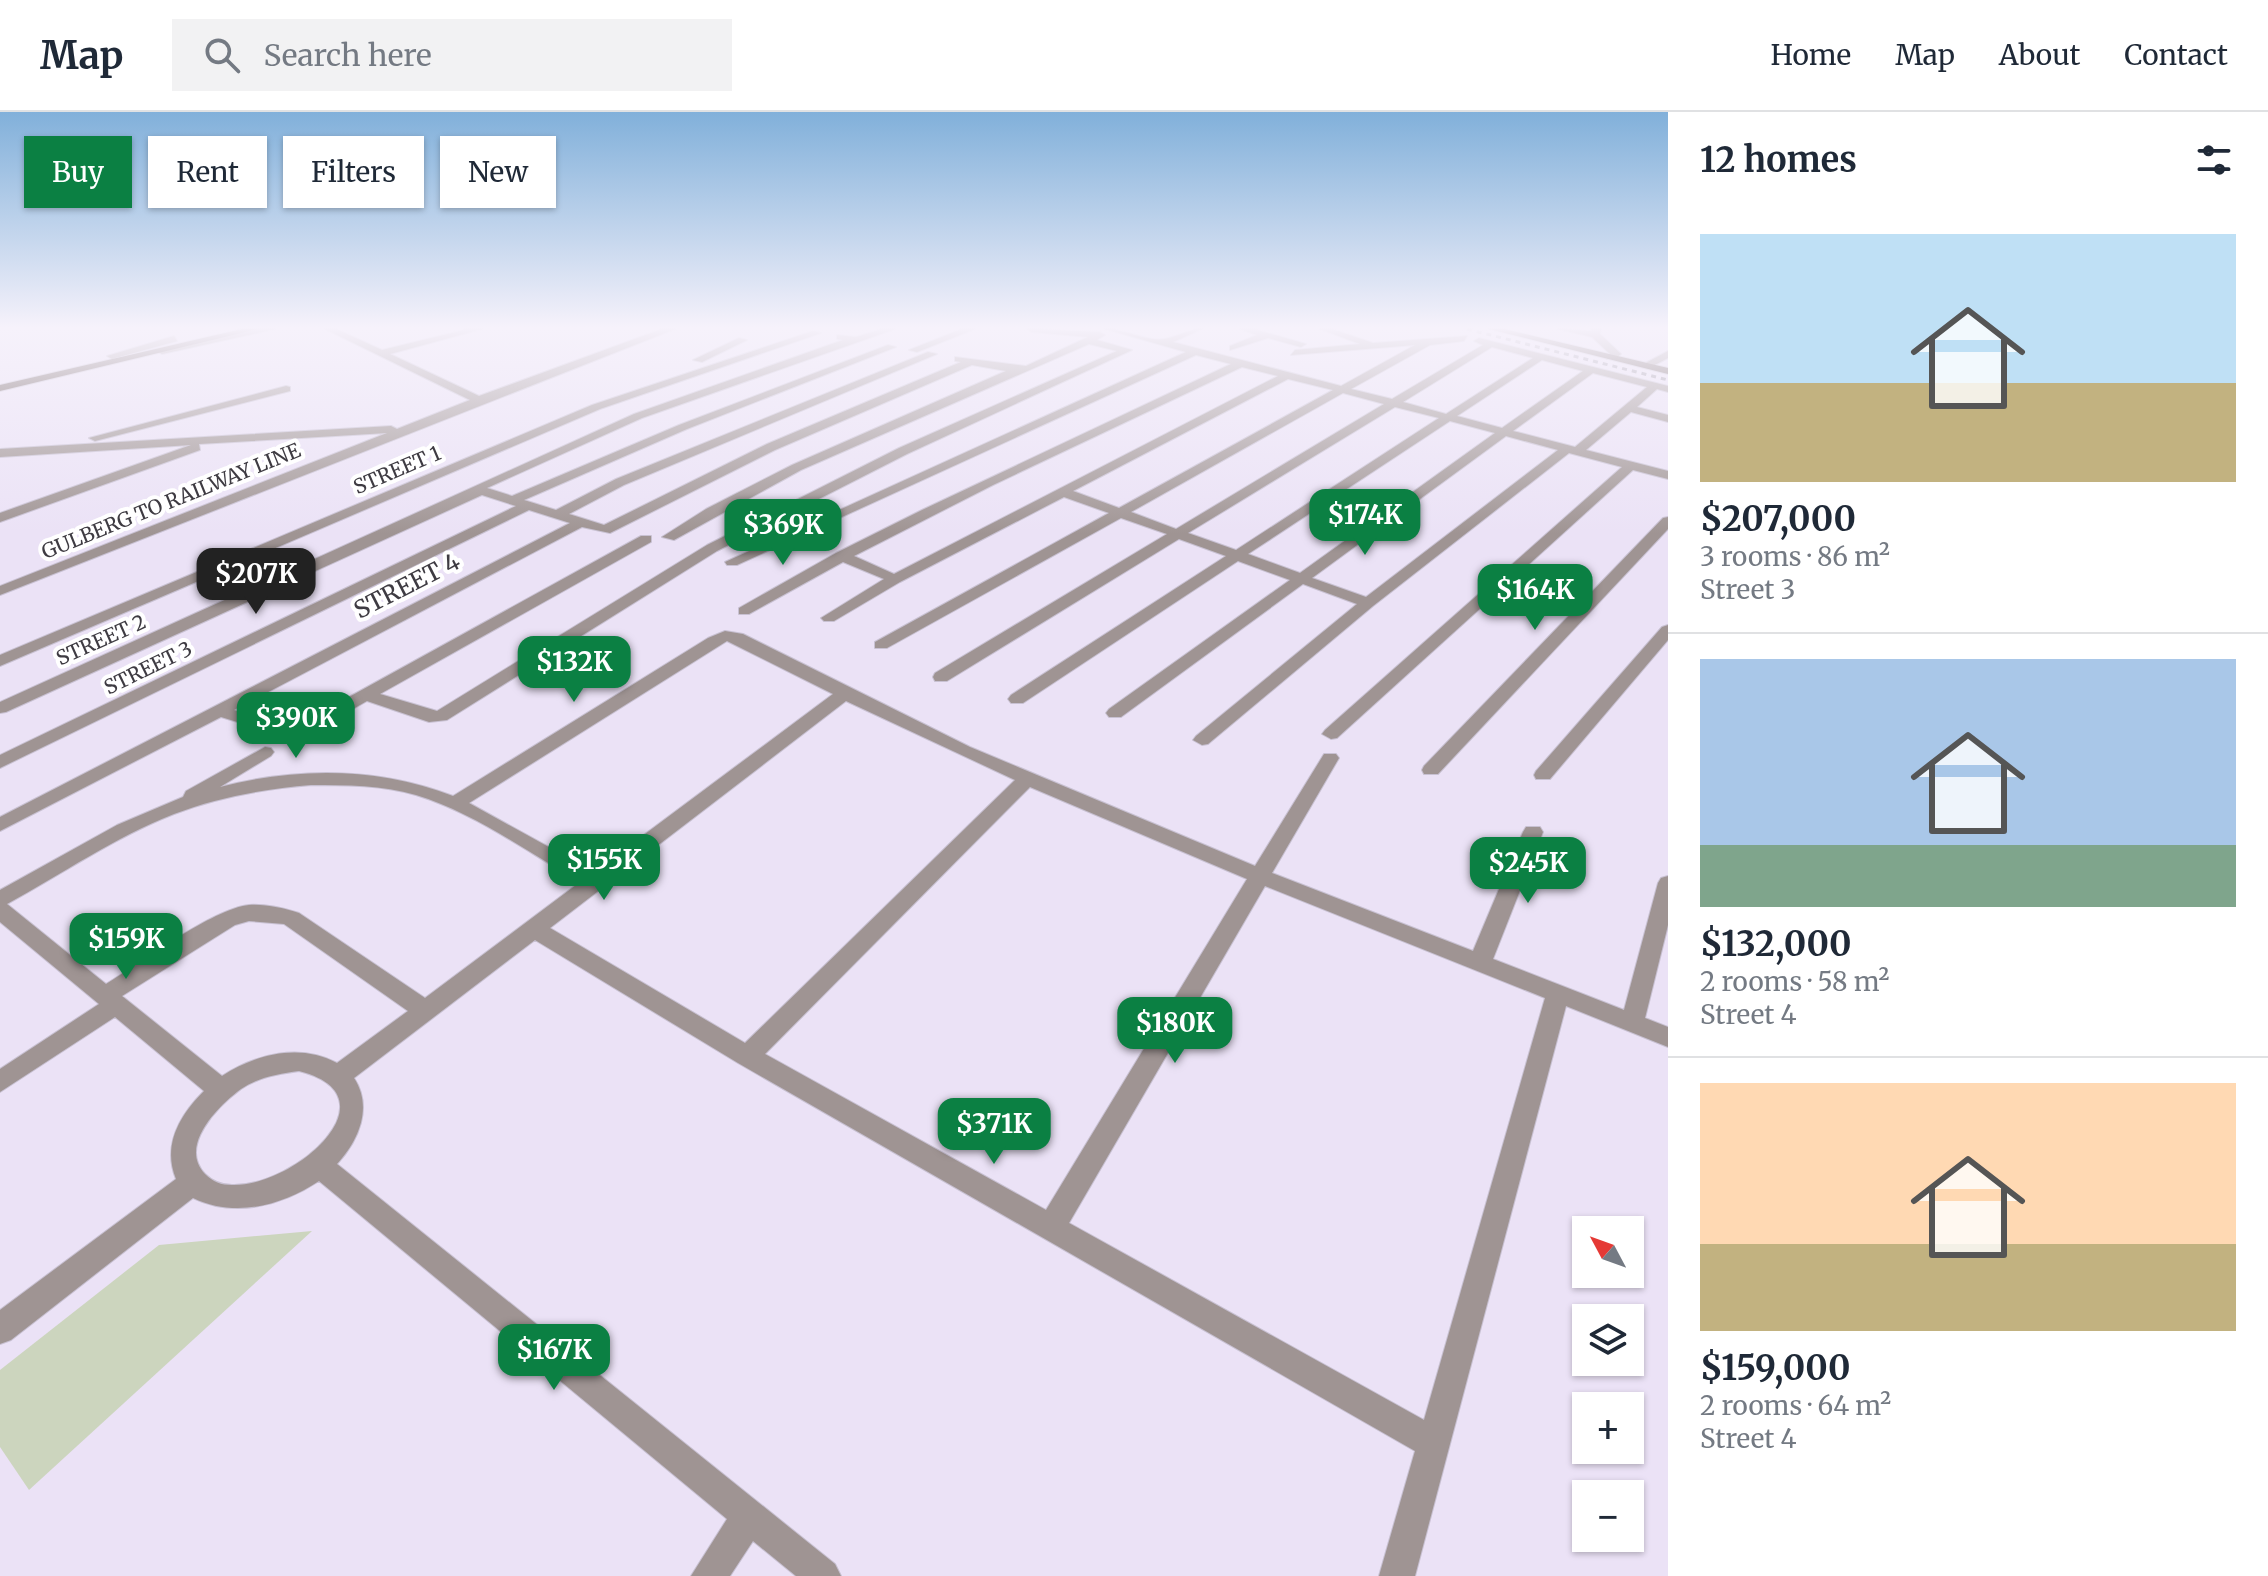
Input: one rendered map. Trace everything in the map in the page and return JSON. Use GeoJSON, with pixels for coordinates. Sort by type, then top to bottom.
{"type":"FeatureCollection","features":[{"type":"Feature","properties":{"kind":"street"},"geometry":{"type":"LineString","coordinates":[[65,449],[119,431],[253,397]]}},
{"type":"Feature","properties":{"kind":"street"},"geometry":{"type":"LineString","coordinates":[[473,397],[479,400]]}},
{"type":"Feature","properties":{"kind":"street","name":"GULBERG TO RAILWAY LINE"},"geometry":{"type":"LineString","coordinates":[[0,591],[486,397]]}},
{"type":"Feature","properties":{"kind":"street"},"geometry":{"type":"LineString","coordinates":[[596,407],[617,397]]}},
{"type":"Feature","properties":{"kind":"street","name":"STREET 1"},"geometry":{"type":"LineString","coordinates":[[0,661],[625,397]]}},
{"type":"Feature","properties":{"kind":"street"},"geometry":{"type":"LineString","coordinates":[[638,416],[691,397]]}},
{"type":"Feature","properties":{"kind":"street","name":"STREET 3"},"geometry":{"type":"LineString","coordinates":[[0,762],[521,503],[683,427],[760,397]]}},
{"type":"Feature","properties":{"kind":"street"},"geometry":{"type":"LineString","coordinates":[[557,515],[620,482],[825,397]]}},
{"type":"Feature","properties":{"kind":"street"},"geometry":{"type":"LineString","coordinates":[[482,490],[605,530],[771,447],[887,397]]}},
{"type":"Feature","properties":{"kind":"street"},"geometry":{"type":"LineString","coordinates":[[669,537],[700,517],[819,458],[955,397]]}},
{"type":"Feature","properties":{"kind":"street"},"geometry":{"type":"LineString","coordinates":[[365,695],[429,717],[441,716],[712,548],[1028,397]]}},
{"type":"Feature","properties":{"kind":"street"},"geometry":{"type":"LineString","coordinates":[[732,562],[902,477],[1088,397]]}},
{"type":"Feature","properties":{"kind":"street"},"geometry":{"type":"LineString","coordinates":[[744,611],[841,556],[1043,455],[1167,397]]}},
{"type":"Feature","properties":{"kind":"street"},"geometry":{"type":"LineString","coordinates":[[829,618],[895,579],[1245,397]]}},
{"type":"Feature","properties":{"kind":"street"},"geometry":{"type":"LineString","coordinates":[[881,645],[1325,397]]}},
{"type":"Feature","properties":{"kind":"street"},"geometry":{"type":"LineString","coordinates":[[1373,397],[1668,475]]}},
{"type":"Feature","properties":{"kind":"street"},"geometry":{"type":"LineString","coordinates":[[941,677],[1399,397]]}},
{"type":"Feature","properties":{"kind":"street"},"geometry":{"type":"LineString","coordinates":[[1017,699],[1476,397]]}},
{"type":"Feature","properties":{"kind":"street"},"geometry":{"type":"LineString","coordinates":[[1115,713],[1552,397]]}},
{"type":"Feature","properties":{"kind":"street"},"geometry":{"type":"LineString","coordinates":[[1202,740],[1368,603],[1642,397]]}},
{"type":"Feature","properties":{"kind":"street"},"geometry":{"type":"LineString","coordinates":[[596,407],[874,471]]}},
{"type":"Feature","properties":{"kind":"street"},"geometry":{"type":"LineString","coordinates":[[1629,408],[1668,419]]}},
{"type":"Feature","properties":{"kind":"street","name":"STREET 2"},"geometry":{"type":"LineString","coordinates":[[482,490],[475,487],[638,416]]}},
{"type":"Feature","properties":{"kind":"street"},"geometry":{"type":"LineString","coordinates":[[2,453],[411,427]]}},
{"type":"Feature","properties":{"kind":"street"},"geometry":{"type":"LineString","coordinates":[[0,518],[217,439]]}},
{"type":"Feature","properties":{"kind":"street"},"geometry":{"type":"LineString","coordinates":[[1331,734],[1635,466],[1668,464]]}},
{"type":"Feature","properties":{"kind":"street","name":"STREET 2"},"geometry":{"type":"LineString","coordinates":[[0,708],[482,490]]}},
{"type":"Feature","properties":{"kind":"street"},"geometry":{"type":"LineString","coordinates":[[1063,492],[1368,603]]}},
{"type":"Feature","properties":{"kind":"street"},"geometry":{"type":"LineString","coordinates":[[1431,770],[1668,521]]}},
{"type":"Feature","properties":{"kind":"street","name":"STREET 4"},"geometry":{"type":"LineString","coordinates":[[0,825],[582,522]]}},
{"type":"Feature","properties":{"kind":"street"},"geometry":{"type":"LineString","coordinates":[[219,711],[286,732],[296,732],[646,539]]}},
{"type":"Feature","properties":{"kind":"street"},"geometry":{"type":"LineString","coordinates":[[841,556],[895,579]]}},
{"type":"Feature","properties":{"kind":"street"},"geometry":{"type":"LineString","coordinates":[[1543,775],[1668,630]]}},
{"type":"Feature","properties":{"kind":"street"},"geometry":{"type":"LineString","coordinates":[[455,803],[725,636],[737,637],[843,695],[1026,780],[1258,877],[1668,1037]]}},
{"type":"Feature","properties":{"kind":"street"},"geometry":{"type":"LineString","coordinates":[[340,1075],[843,695]]}},
{"type":"Feature","properties":{"kind":"street"},"geometry":{"type":"LineString","coordinates":[[193,802],[193,795],[202,787],[265,752]]}},
{"type":"Feature","properties":{"kind":"street"},"geometry":{"type":"LineString","coordinates":[[1051,1227],[1330,758]]}},
{"type":"Feature","properties":{"kind":"street"},"geometry":{"type":"LineString","coordinates":[[0,899],[142,822],[193,802],[263,786],[351,778],[406,787],[455,803],[594,881]]}},
{"type":"Feature","properties":{"kind":"street"},"geometry":{"type":"LineString","coordinates":[[747,1056],[1026,780]]}},
{"type":"Feature","properties":{"kind":"street"},"geometry":{"type":"LineString","coordinates":[[1480,962],[1533,832]]}},
{"type":"Feature","properties":{"kind":"street"},"geometry":{"type":"LineString","coordinates":[[1632,1023],[1668,883]]}},
{"type":"Feature","properties":{"kind":"street"},"geometry":{"type":"LineString","coordinates":[[0,910],[221,1090]]}},
{"type":"Feature","properties":{"kind":"street"},"geometry":{"type":"LineString","coordinates":[[0,1082],[227,920],[248,913],[291,918],[426,1011]]}},
{"type":"Feature","properties":{"kind":"street"},"geometry":{"type":"LineString","coordinates":[[532,928],[747,1056],[1433,1443]]}},
{"type":"Feature","properties":{"kind":"street"},"geometry":{"type":"LineString","coordinates":[[1397,1576],[1558,993]]}},
{"type":"Feature","properties":{"kind":"street"},"geometry":{"type":"LineString","coordinates":[[299,1061],[323,1065],[340,1075],[351,1093],[351,1116],[340,1141],[319,1165],[294,1182],[264,1194],[236,1198],[211,1194],[193,1182],[184,1166],[183,1147],[190,1127],[202,1108],[221,1090],[245,1075],[273,1065],[299,1061]]}},
{"type":"Feature","properties":{"kind":"street"},"geometry":{"type":"LineString","coordinates":[[319,1165],[823,1576]]}},
{"type":"Feature","properties":{"kind":"street"},"geometry":{"type":"LineString","coordinates":[[0,1329],[193,1182]]}},
{"type":"Feature","properties":{"kind":"street"},"geometry":{"type":"LineString","coordinates":[[709,1576],[750,1516]]}},
{"type":"Feature","properties":{"kind":"green space"},"geometry":{"type":"Polygon","coordinates":[[[312,1231],[29,1490],[0,1447],[0,1370],[159,1245],[312,1231]]]}}]}
